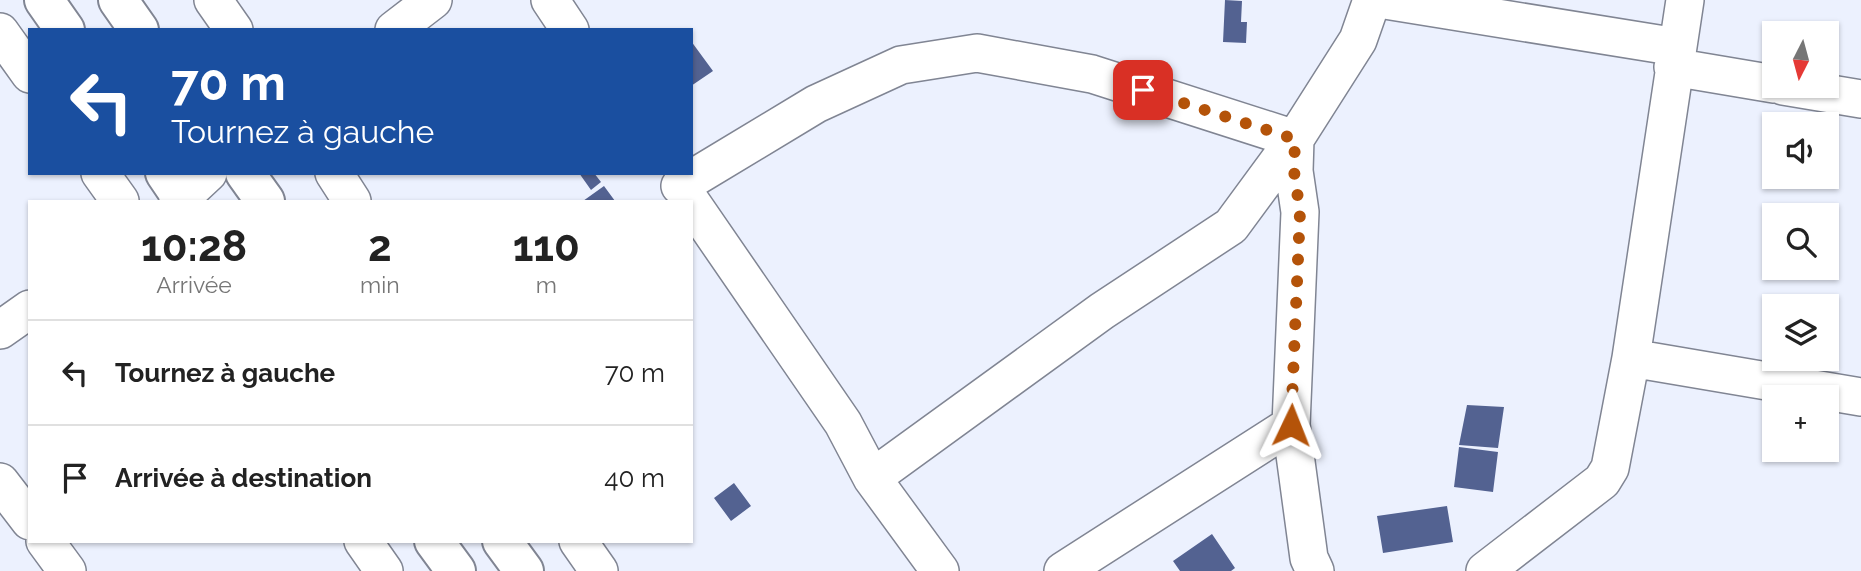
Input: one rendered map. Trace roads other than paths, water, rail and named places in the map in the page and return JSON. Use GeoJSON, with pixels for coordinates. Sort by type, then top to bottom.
{"type":"FeatureCollection","features":[{"type":"Feature","properties":{"kind":"main road"},"geometry":{"type":"LineString","coordinates":[[44,0],[64,28]]}},
{"type":"Feature","properties":{"kind":"main road"},"geometry":{"type":"LineString","coordinates":[[118,0],[138,28]]}},
{"type":"Feature","properties":{"kind":"main road"},"geometry":{"type":"LineString","coordinates":[[246,175],[264,200]]}},
{"type":"Feature","properties":{"kind":"main road"},"geometry":{"type":"LineString","coordinates":[[435,543],[456,571]]}},
{"type":"Feature","properties":{"kind":"main road"},"geometry":{"type":"LineString","coordinates":[[503,543],[524,571]]}},
{"type":"Feature","properties":{"kind":"street"},"geometry":{"type":"LineString","coordinates":[[213,0],[233,28]]}},
{"type":"Feature","properties":{"kind":"street"},"geometry":{"type":"LineString","coordinates":[[397,28],[433,0]]}},
{"type":"Feature","properties":{"kind":"street"},"geometry":{"type":"LineString","coordinates":[[550,0],[569,28]]}},
{"type":"Feature","properties":{"kind":"street"},"geometry":{"type":"LineString","coordinates":[[872,478],[1102,311],[1231,226],[1295,139],[1358,40],[1372,0]]}},
{"type":"Feature","properties":{"kind":"street"},"geometry":{"type":"LineString","coordinates":[[1385,0],[1675,57],[1762,81]]}},
{"type":"Feature","properties":{"kind":"street"},"geometry":{"type":"LineString","coordinates":[[1485,571],[1607,475],[1631,358],[1685,0]]}},
{"type":"Feature","properties":{"kind":"street"},"geometry":{"type":"LineString","coordinates":[[0,32],[28,71]]}},
{"type":"Feature","properties":{"kind":"street"},"geometry":{"type":"LineString","coordinates":[[683,191],[816,104],[901,65],[977,53],[1092,74],[1295,139]]}},
{"type":"Feature","properties":{"kind":"street"},"geometry":{"type":"LineString","coordinates":[[1839,95],[1861,99]]}},
{"type":"Feature","properties":{"kind":"street"},"geometry":{"type":"LineString","coordinates":[[1295,139],[1294,171],[1300,212],[1291,425],[1309,558],[1315,571]]}},
{"type":"Feature","properties":{"kind":"street"},"geometry":{"type":"LineString","coordinates":[[101,175],[119,200]]}},
{"type":"Feature","properties":{"kind":"street"},"geometry":{"type":"LineString","coordinates":[[335,175],[351,200]]}},
{"type":"Feature","properties":{"kind":"street"},"geometry":{"type":"LineString","coordinates":[[693,206],[843,423],[872,478],[940,571]]}},
{"type":"Feature","properties":{"kind":"street"},"geometry":{"type":"LineString","coordinates":[[0,330],[28,310]]}},
{"type":"Feature","properties":{"kind":"street"},"geometry":{"type":"LineString","coordinates":[[1631,358],[1861,397]]}},
{"type":"Feature","properties":{"kind":"street"},"geometry":{"type":"LineString","coordinates":[[1063,571],[1291,425]]}},
{"type":"Feature","properties":{"kind":"street"},"geometry":{"type":"LineString","coordinates":[[0,482],[28,518]]}},
{"type":"Feature","properties":{"kind":"street"},"geometry":{"type":"LineString","coordinates":[[47,543],[68,571]]}},
{"type":"Feature","properties":{"kind":"street"},"geometry":{"type":"LineString","coordinates":[[364,543],[384,571]]}},
{"type":"Feature","properties":{"kind":"street"},"geometry":{"type":"LineString","coordinates":[[579,543],[599,571]]}}]}
